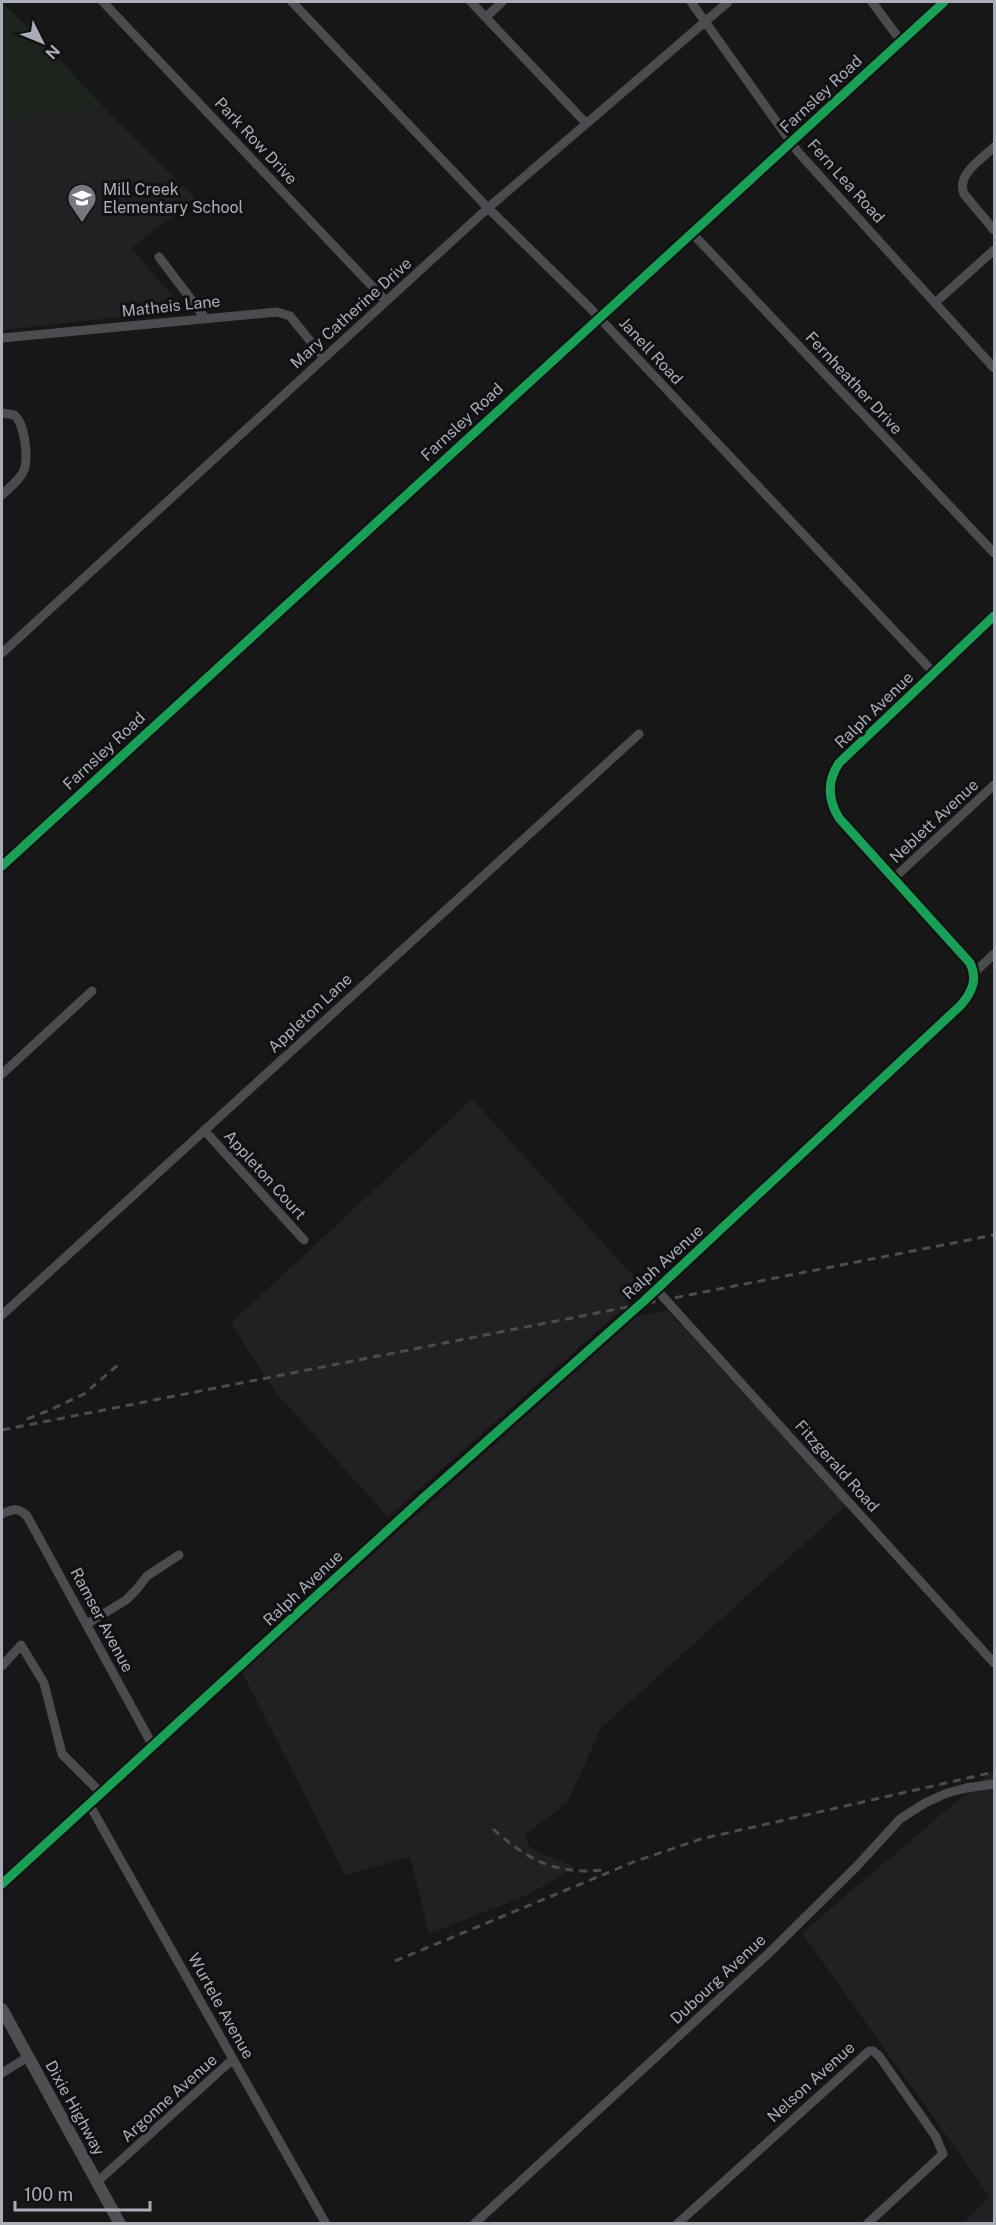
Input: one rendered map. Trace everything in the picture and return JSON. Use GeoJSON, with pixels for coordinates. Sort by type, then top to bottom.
{"type":"FeatureCollection","features":[{"type":"Feature","properties":{"kind":"main road","name":"Dixie Highway"},"geometry":{"type":"LineString","coordinates":[[2,2009],[120,2223]]}},
{"type":"Feature","properties":{"kind":"street","name":"Park Row Drive"},"geometry":{"type":"LineString","coordinates":[[103,2],[386,301]]}},
{"type":"Feature","properties":{"kind":"street","name":"Janell Road"},"geometry":{"type":"LineString","coordinates":[[292,2],[488,208],[598,318],[934,673]]}},
{"type":"Feature","properties":{"kind":"street"},"geometry":{"type":"LineString","coordinates":[[471,2],[585,122]]}},
{"type":"Feature","properties":{"kind":"street"},"geometry":{"type":"LineString","coordinates":[[486,17],[502,2]]}},
{"type":"Feature","properties":{"kind":"street","name":"Fern Lea Road"},"geometry":{"type":"LineString","coordinates":[[691,2],[798,152],[994,368]]}},
{"type":"Feature","properties":{"kind":"street","name":"Mary Catherine Drive"},"geometry":{"type":"LineString","coordinates":[[2,653],[488,208],[585,122],[728,2]]}},
{"type":"Feature","properties":{"kind":"street"},"geometry":{"type":"LineString","coordinates":[[872,2],[901,41]]}},
{"type":"Feature","properties":{"kind":"street","name":"Farnsley Road"},"geometry":{"type":"LineString","coordinates":[[2,866],[944,2]]}},
{"type":"Feature","properties":{"kind":"street"},"geometry":{"type":"LineString","coordinates":[[994,147],[968,172],[961,188],[994,230]]}},
{"type":"Feature","properties":{"kind":"street","name":"Fernheather Drive"},"geometry":{"type":"LineString","coordinates":[[692,234],[994,554]]}},
{"type":"Feature","properties":{"kind":"street"},"geometry":{"type":"LineString","coordinates":[[936,302],[994,250]]}},
{"type":"Feature","properties":{"kind":"street"},"geometry":{"type":"LineString","coordinates":[[159,258],[205,318]]}},
{"type":"Feature","properties":{"kind":"street","name":"Matheis Lane"},"geometry":{"type":"LineString","coordinates":[[2,338],[270,312],[285,313],[324,358]]}},
{"type":"Feature","properties":{"kind":"street"},"geometry":{"type":"LineString","coordinates":[[2,413],[14,414],[19,419],[23,428],[26,462],[23,474],[2,495]]}},
{"type":"Feature","properties":{"kind":"street","name":"Ralph Avenue"},"geometry":{"type":"LineString","coordinates":[[2,1884],[422,1499],[656,1289],[961,1005],[969,995],[975,973],[964,956],[839,818],[830,798],[830,784],[839,763],[994,616]]}},
{"type":"Feature","properties":{"kind":"street","name":"Appleton Lane"},"geometry":{"type":"LineString","coordinates":[[2,1315],[639,734]]}},
{"type":"Feature","properties":{"kind":"street","name":"Neblett Avenue"},"geometry":{"type":"LineString","coordinates":[[893,879],[994,785]]}},
{"type":"Feature","properties":{"kind":"street"},"geometry":{"type":"LineString","coordinates":[[975,973],[994,954]]}},
{"type":"Feature","properties":{"kind":"street"},"geometry":{"type":"LineString","coordinates":[[2,1074],[92,991]]}},
{"type":"Feature","properties":{"kind":"street","name":"Appleton Court"},"geometry":{"type":"LineString","coordinates":[[204,1130],[304,1240]]}},
{"type":"Feature","properties":{"kind":"street","name":"Fitzgerald Road"},"geometry":{"type":"LineString","coordinates":[[656,1289],[994,1663]]}},
{"type":"Feature","properties":{"kind":"street","name":"Ramser Avenue"},"geometry":{"type":"LineString","coordinates":[[2,1514],[15,1509],[22,1510],[34,1526],[153,1746]]}},
{"type":"Feature","properties":{"kind":"street"},"geometry":{"type":"LineString","coordinates":[[87,1624],[126,1600],[147,1576],[179,1555]]}},
{"type":"Feature","properties":{"kind":"street"},"geometry":{"type":"LineString","coordinates":[[2,1666],[21,1646],[44,1683],[62,1754],[101,1792]]}},
{"type":"Feature","properties":{"kind":"street","name":"Dubourg Avenue"},"geometry":{"type":"LineString","coordinates":[[474,2223],[768,1954],[849,1874],[900,1819],[925,1803],[947,1793],[994,1784]]}},
{"type":"Feature","properties":{"kind":"street","name":"Wurtele Avenue"},"geometry":{"type":"LineString","coordinates":[[89,1804],[326,2223]]}},
{"type":"Feature","properties":{"kind":"street","name":"Nelson Avenue"},"geometry":{"type":"LineString","coordinates":[[677,2223],[869,2051],[873,2051],[879,2056],[936,2137],[943,2154],[867,2223]]}},
{"type":"Feature","properties":{"kind":"street"},"geometry":{"type":"LineString","coordinates":[[2,2073],[28,2057]]}},
{"type":"Feature","properties":{"kind":"street","name":"Argonne Avenue"},"geometry":{"type":"LineString","coordinates":[[97,2182],[233,2059]]}},
{"type":"Feature","properties":{"kind":"shaded area"},"geometry":{"type":"Polygon","coordinates":[[[2,2],[63,63],[105,109],[2,119],[2,2]]]}},
{"type":"Feature","properties":{"kind":"shaded area","name":"Mill Creek Elementary School"},"geometry":{"type":"Polygon","coordinates":[[[105,109],[195,198],[132,248],[184,310],[2,330],[2,119],[105,109]]]}},
{"type":"Feature","properties":{"kind":"shaded area"},"geometry":{"type":"Polygon","coordinates":[[[472,1099],[645,1289],[388,1517],[276,1393],[231,1323],[472,1099]]]}},
{"type":"Feature","properties":{"kind":"shaded area"},"geometry":{"type":"Polygon","coordinates":[[[667,1310],[847,1505],[601,1728],[567,1803],[524,1836],[529,1846],[536,1851],[575,1867],[530,1894],[429,1934],[410,1857],[345,1875],[242,1672],[637,1316],[667,1310]]]}},
{"type":"Feature","properties":{"kind":"shaded area"},"geometry":{"type":"Polygon","coordinates":[[[994,1772],[994,2223],[963,2223],[990,2197],[802,1933],[990,1773],[994,1772]]]}},
{"type":"Feature","properties":{"kind":"railway"},"geometry":{"type":"LineString","coordinates":[[2,1430],[994,1235]]}},
{"type":"Feature","properties":{"kind":"railway"},"geometry":{"type":"LineString","coordinates":[[27,1419],[84,1394],[119,1364]]}},
{"type":"Feature","properties":{"kind":"railway"},"geometry":{"type":"LineString","coordinates":[[395,1961],[636,1861],[701,1839],[994,1772]]}},
{"type":"Feature","properties":{"kind":"railway"},"geometry":{"type":"LineString","coordinates":[[493,1829],[518,1849],[543,1863],[570,1870],[603,1870]]}},
{"type":"Feature","properties":{"kind":"cycle path"},"geometry":{"type":"LineString","coordinates":[[2,866],[944,2]]}},
{"type":"Feature","properties":{"kind":"cycle path"},"geometry":{"type":"LineString","coordinates":[[2,1884],[422,1499],[644,1301],[965,1000],[974,980],[970,963],[839,818],[830,790],[832,777],[839,763],[994,616]]}},
{"type":"Feature","properties":{"kind":"place","name":"Mill Creek Elementary School"},"geometry":{"type":"Point","coordinates":[82,224]}}]}
